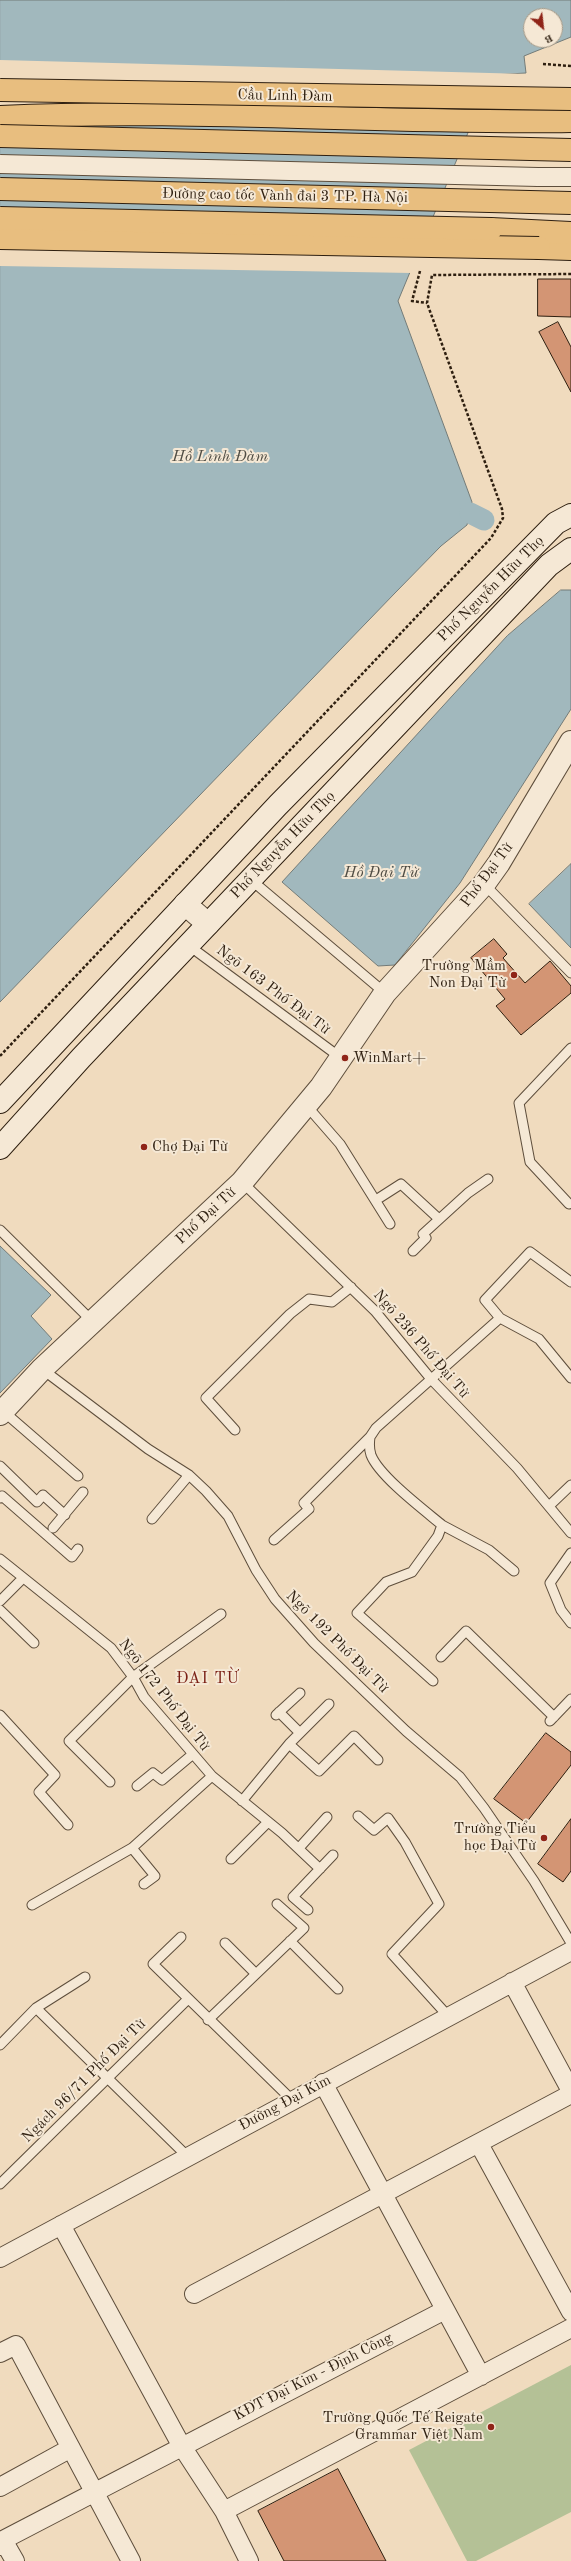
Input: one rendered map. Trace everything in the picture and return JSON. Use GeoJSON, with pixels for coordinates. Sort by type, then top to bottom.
{"type":"FeatureCollection","features":[{"type":"Feature","properties":{"kind":"main road","name":"Cầu Linh Đàm"},"geometry":{"type":"LineString","coordinates":[[0,90],[571,99]]}},
{"type":"Feature","properties":{"kind":"main road"},"geometry":{"type":"LineString","coordinates":[[0,117],[222,115],[500,122],[571,121]]}},
{"type":"Feature","properties":{"kind":"main road"},"geometry":{"type":"LineString","coordinates":[[0,136],[571,150]]}},
{"type":"Feature","properties":{"kind":"main road","name":"Đường cao tốc Vành đai 3 TP. Hà Nội"},"geometry":{"type":"LineString","coordinates":[[0,189],[571,203]]}},
{"type":"Feature","properties":{"kind":"main road"},"geometry":{"type":"LineString","coordinates":[[0,218],[571,232]]}},
{"type":"Feature","properties":{"kind":"main road"},"geometry":{"type":"LineString","coordinates":[[0,238],[571,249]]}},
{"type":"Feature","properties":{"kind":"main road","name":"Phố Nguyễn Hữu Thọ"},"geometry":{"type":"LineString","coordinates":[[0,1102],[185,904],[485,593],[556,523],[571,515]]}},
{"type":"Feature","properties":{"kind":"main road","name":"Phố Nguyễn Hữu Thọ"},"geometry":{"type":"LineString","coordinates":[[0,1148],[250,879],[549,565],[571,550]]}},
{"type":"Feature","properties":{"kind":"main road","name":"Phố Đại Từ"},"geometry":{"type":"LineString","coordinates":[[2,1413],[42,1369],[242,1182],[342,1058],[385,993],[484,884],[499,863],[571,742]]}},
{"type":"Feature","properties":{"kind":"main road"},"geometry":{"type":"LineString","coordinates":[[185,904],[208,924]]}},
{"type":"Feature","properties":{"kind":"street"},"geometry":{"type":"LineString","coordinates":[[0,164],[571,177]]}},
{"type":"Feature","properties":{"kind":"street","name":"Đường Đại Kim"},"geometry":{"type":"LineString","coordinates":[[0,2258],[322,2083],[571,1951]]}},
{"type":"Feature","properties":{"kind":"street"},"geometry":{"type":"LineString","coordinates":[[512,1982],[571,2091]]}},
{"type":"Feature","properties":{"kind":"street"},"geometry":{"type":"LineString","coordinates":[[322,2083],[481,2376]]}},
{"type":"Feature","properties":{"kind":"street"},"geometry":{"type":"LineString","coordinates":[[194,2294],[571,2094]]}},
{"type":"Feature","properties":{"kind":"street"},"geometry":{"type":"LineString","coordinates":[[479,2144],[571,2312]]}},
{"type":"Feature","properties":{"kind":"street"},"geometry":{"type":"LineString","coordinates":[[61,2225],[182,2445],[224,2511],[250,2561]]}},
{"type":"Feature","properties":{"kind":"street","name":"KĐT Đại Kim - Định Công"},"geometry":{"type":"LineString","coordinates":[[15,2561],[2,2543],[182,2445],[445,2310]]}},
{"type":"Feature","properties":{"kind":"street"},"geometry":{"type":"LineString","coordinates":[[224,2511],[571,2328]]}},
{"type":"Feature","properties":{"kind":"street"},"geometry":{"type":"LineString","coordinates":[[0,2353],[16,2345],[131,2561]]}},
{"type":"Feature","properties":{"kind":"street"},"geometry":{"type":"LineString","coordinates":[[0,2487],[71,2448]]}},
{"type":"Feature","properties":{"kind":"lane"},"geometry":{"type":"LineString","coordinates":[[250,879],[385,993]]}},
{"type":"Feature","properties":{"kind":"lane"},"geometry":{"type":"LineString","coordinates":[[484,884],[571,973]]}},
{"type":"Feature","properties":{"kind":"lane","name":"Ngõ 163 Phố Đại Từ"},"geometry":{"type":"LineString","coordinates":[[188,945],[342,1058]]}},
{"type":"Feature","properties":{"kind":"lane"},"geometry":{"type":"LineString","coordinates":[[569,1204],[530,1162],[518,1102],[571,1048]]}},
{"type":"Feature","properties":{"kind":"lane"},"geometry":{"type":"LineString","coordinates":[[306,1104],[340,1144],[390,1224]]}},
{"type":"Feature","properties":{"kind":"lane"},"geometry":{"type":"LineString","coordinates":[[413,1251],[426,1238],[423,1234],[488,1179]]}},
{"type":"Feature","properties":{"kind":"lane","name":"Ngõ 236 Phố Đại Từ"},"geometry":{"type":"LineString","coordinates":[[242,1182],[352,1287],[431,1379],[517,1468],[571,1533]]}},
{"type":"Feature","properties":{"kind":"lane"},"geometry":{"type":"LineString","coordinates":[[376,1200],[401,1184],[439,1219]]}},
{"type":"Feature","properties":{"kind":"lane"},"geometry":{"type":"LineString","coordinates":[[0,1230],[93,1322]]}},
{"type":"Feature","properties":{"kind":"lane"},"geometry":{"type":"LineString","coordinates":[[571,1282],[530,1252],[485,1300],[500,1318],[539,1339],[571,1378]]}},
{"type":"Feature","properties":{"kind":"lane"},"geometry":{"type":"LineString","coordinates":[[235,1430],[206,1398],[290,1314],[309,1299],[332,1302],[352,1287]]}},
{"type":"Feature","properties":{"kind":"lane"},"geometry":{"type":"LineString","coordinates":[[274,1540],[309,1509],[304,1503],[370,1437],[376,1428],[500,1318]]}},
{"type":"Feature","properties":{"kind":"lane","name":"Ngõ 192 Phố Đại Từ"},"geometry":{"type":"LineString","coordinates":[[42,1369],[148,1449],[189,1475],[228,1516],[256,1570],[275,1599],[304,1632],[406,1731],[460,1777],[509,1844],[571,1943]]}},
{"type":"Feature","properties":{"kind":"lane"},"geometry":{"type":"LineString","coordinates":[[2,1413],[78,1476]]}},
{"type":"Feature","properties":{"kind":"lane"},"geometry":{"type":"LineString","coordinates":[[370,1437],[369,1449],[372,1457],[403,1493],[442,1525],[489,1550],[514,1571]]}},
{"type":"Feature","properties":{"kind":"lane"},"geometry":{"type":"LineString","coordinates":[[0,1466],[37,1502],[43,1495],[65,1515]]}},
{"type":"Feature","properties":{"kind":"lane"},"geometry":{"type":"LineString","coordinates":[[152,1519],[189,1475]]}},
{"type":"Feature","properties":{"kind":"lane"},"geometry":{"type":"LineString","coordinates":[[549,1506],[571,1485]]}},
{"type":"Feature","properties":{"kind":"lane"},"geometry":{"type":"LineString","coordinates":[[53,1528],[83,1492]]}},
{"type":"Feature","properties":{"kind":"lane"},"geometry":{"type":"LineString","coordinates":[[0,1498],[2,1496],[72,1557],[78,1549]]}},
{"type":"Feature","properties":{"kind":"lane"},"geometry":{"type":"LineString","coordinates":[[433,1681],[357,1613],[386,1582],[412,1572],[438,1536],[442,1525]]}},
{"type":"Feature","properties":{"kind":"lane"},"geometry":{"type":"LineString","coordinates":[[571,1553],[550,1583],[561,1610],[571,1623]]}},
{"type":"Feature","properties":{"kind":"lane","name":"Ngõ 172 Phố Đại Từ"},"geometry":{"type":"LineString","coordinates":[[0,1559],[111,1648],[133,1677],[144,1697],[212,1776],[299,1848],[320,1869]]}},
{"type":"Feature","properties":{"kind":"lane"},"geometry":{"type":"LineString","coordinates":[[0,1601],[23,1578]]}},
{"type":"Feature","properties":{"kind":"lane"},"geometry":{"type":"LineString","coordinates":[[0,1610],[34,1643]]}},
{"type":"Feature","properties":{"kind":"lane"},"geometry":{"type":"LineString","coordinates":[[110,1782],[69,1741],[133,1677],[221,1614]]}},
{"type":"Feature","properties":{"kind":"lane"},"geometry":{"type":"LineString","coordinates":[[441,1658],[466,1630],[552,1719],[571,1699]]}},
{"type":"Feature","properties":{"kind":"lane"},"geometry":{"type":"LineString","coordinates":[[300,1693],[277,1714],[300,1733]]}},
{"type":"Feature","properties":{"kind":"lane"},"geometry":{"type":"LineString","coordinates":[[242,1800],[289,1744],[329,1704]]}},
{"type":"Feature","properties":{"kind":"lane"},"geometry":{"type":"LineString","coordinates":[[0,1715],[55,1776],[39,1792],[68,1825]]}},
{"type":"Feature","properties":{"kind":"lane"},"geometry":{"type":"LineString","coordinates":[[289,1744],[319,1771],[354,1736],[378,1760]]}},
{"type":"Feature","properties":{"kind":"lane"},"geometry":{"type":"LineString","coordinates":[[138,1786],[153,1773],[162,1780],[193,1754]]}},
{"type":"Feature","properties":{"kind":"lane"},"geometry":{"type":"LineString","coordinates":[[32,1905],[132,1848],[212,1776]]}},
{"type":"Feature","properties":{"kind":"lane"},"geometry":{"type":"LineString","coordinates":[[358,1816],[374,1830],[388,1818],[405,1842],[439,1904],[392,1954],[448,2016]]}},
{"type":"Feature","properties":{"kind":"lane"},"geometry":{"type":"LineString","coordinates":[[299,1848],[327,1817]]}},
{"type":"Feature","properties":{"kind":"lane"},"geometry":{"type":"LineString","coordinates":[[231,1859],[268,1822]]}},
{"type":"Feature","properties":{"kind":"lane"},"geometry":{"type":"LineString","coordinates":[[132,1848],[155,1876],[144,1884]]}},
{"type":"Feature","properties":{"kind":"lane"},"geometry":{"type":"LineString","coordinates":[[308,1910],[292,1897],[333,1855]]}},
{"type":"Feature","properties":{"kind":"lane"},"geometry":{"type":"LineString","coordinates":[[208,2020],[304,1928],[277,1904]]}},
{"type":"Feature","properties":{"kind":"lane"},"geometry":{"type":"LineString","coordinates":[[181,1937],[153,1964],[208,2020],[292,2100]]}},
{"type":"Feature","properties":{"kind":"lane"},"geometry":{"type":"LineString","coordinates":[[290,1941],[338,1989]]}},
{"type":"Feature","properties":{"kind":"lane"},"geometry":{"type":"LineString","coordinates":[[225,1943],[256,1974]]}},
{"type":"Feature","properties":{"kind":"lane"},"geometry":{"type":"LineString","coordinates":[[0,2045],[36,2008],[85,1977]]}},
{"type":"Feature","properties":{"kind":"lane","name":"Ngách 96/71 Phố Đại Từ"},"geometry":{"type":"LineString","coordinates":[[0,2184],[106,2078],[188,1999]]}},
{"type":"Feature","properties":{"kind":"lane"},"geometry":{"type":"LineString","coordinates":[[36,2008],[187,2156]]}},
{"type":"Feature","properties":{"kind":"path"},"geometry":{"type":"LineString","coordinates":[[543,64],[571,66]]}},
{"type":"Feature","properties":{"kind":"path"},"geometry":{"type":"LineString","coordinates":[[420,271],[412,301],[426,303]]}},
{"type":"Feature","properties":{"kind":"path"},"geometry":{"type":"LineString","coordinates":[[0,1056],[491,538],[504,518],[502,508],[426,303],[432,275],[571,274]]}},
{"type":"Feature","properties":{"kind":"green space"},"geometry":{"type":"Polygon","coordinates":[[[571,2365],[571,2512],[476,2561],[467,2561],[409,2450],[571,2365]]]}},
{"type":"Feature","properties":{"kind":"water","name":"Hồ Linh Đàm"},"geometry":{"type":"Polygon","coordinates":[[[0,0],[571,0],[571,37],[563,40],[563,8],[523,8],[523,48],[544,48],[524,56],[526,73],[492,75],[398,301],[472,502],[467,525],[441,546],[0,1002],[0,0]]]}},
{"type":"Feature","properties":{"kind":"water","name":"Hồ Đại Từ"},"geometry":{"type":"Polygon","coordinates":[[[561,590],[571,590],[571,709],[460,883],[395,965],[378,966],[282,882],[507,636],[561,590]]]}},
{"type":"Feature","properties":{"kind":"water"},"geometry":{"type":"Polygon","coordinates":[[[571,864],[571,948],[529,904],[571,864]]]}},
{"type":"Feature","properties":{"kind":"water"},"geometry":{"type":"Polygon","coordinates":[[[0,1246],[51,1295],[31,1316],[52,1339],[0,1393],[0,1246]]]}},
{"type":"Feature","properties":{"kind":"pier"},"geometry":{"type":"Polygon","coordinates":[[[0,60],[527,74],[494,77],[479,111],[0,105],[0,60]]]}},
{"type":"Feature","properties":{"kind":"pier"},"geometry":{"type":"Polygon","coordinates":[[[0,224],[428,233],[412,273],[0,266],[0,224]]]}},
{"type":"Feature","properties":{"kind":"building"},"geometry":{"type":"Polygon","coordinates":[[[538,279],[571,279],[571,317],[538,316],[538,279]]]}},
{"type":"Feature","properties":{"kind":"building"},"geometry":{"type":"Polygon","coordinates":[[[558,322],[571,347],[571,392],[539,332],[558,322]]]}},
{"type":"Feature","properties":{"kind":"building"},"geometry":{"type":"Polygon","coordinates":[[[494,939],[507,954],[503,958],[525,983],[550,961],[571,986],[571,993],[521,1035],[496,1006],[505,999],[471,958],[494,939]]]}},
{"type":"Feature","properties":{"kind":"building"},"geometry":{"type":"Polygon","coordinates":[[[546,1733],[571,1752],[571,1765],[526,1823],[494,1799],[546,1733]]]}},
{"type":"Feature","properties":{"kind":"building"},"geometry":{"type":"Polygon","coordinates":[[[571,1819],[571,1871],[563,1882],[538,1864],[571,1819]]]}},
{"type":"Feature","properties":{"kind":"building"},"geometry":{"type":"Polygon","coordinates":[[[338,2469],[386,2561],[284,2561],[258,2511],[338,2469]]]}},
{"type":"Feature","properties":{"kind":"waterway"},"geometry":{"type":"LineString","coordinates":[[470,513],[484,520]]}},
{"type":"Feature","properties":{"kind":"place","name":"Trường Mầm Non Đại Từ"},"geometry":{"type":"Point","coordinates":[514,975]}},
{"type":"Feature","properties":{"kind":"place","name":"WinMart+"},"geometry":{"type":"Point","coordinates":[345,1058]}},
{"type":"Feature","properties":{"kind":"place","name":"Chợ Đại Từ"},"geometry":{"type":"Point","coordinates":[144,1147]}},
{"type":"Feature","properties":{"kind":"place","name":"Trường Tiểu học Đại Từ"},"geometry":{"type":"Point","coordinates":[544,1838]}},
{"type":"Feature","properties":{"kind":"place","name":"Trường Quốc Tế Reigate Grammar Việt Nam"},"geometry":{"type":"Point","coordinates":[491,2427]}},
{"type":"Feature","properties":{"kind":"district","name":"ĐẠI TỪ"},"geometry":{"type":"Point","coordinates":[208,1679]}}]}
